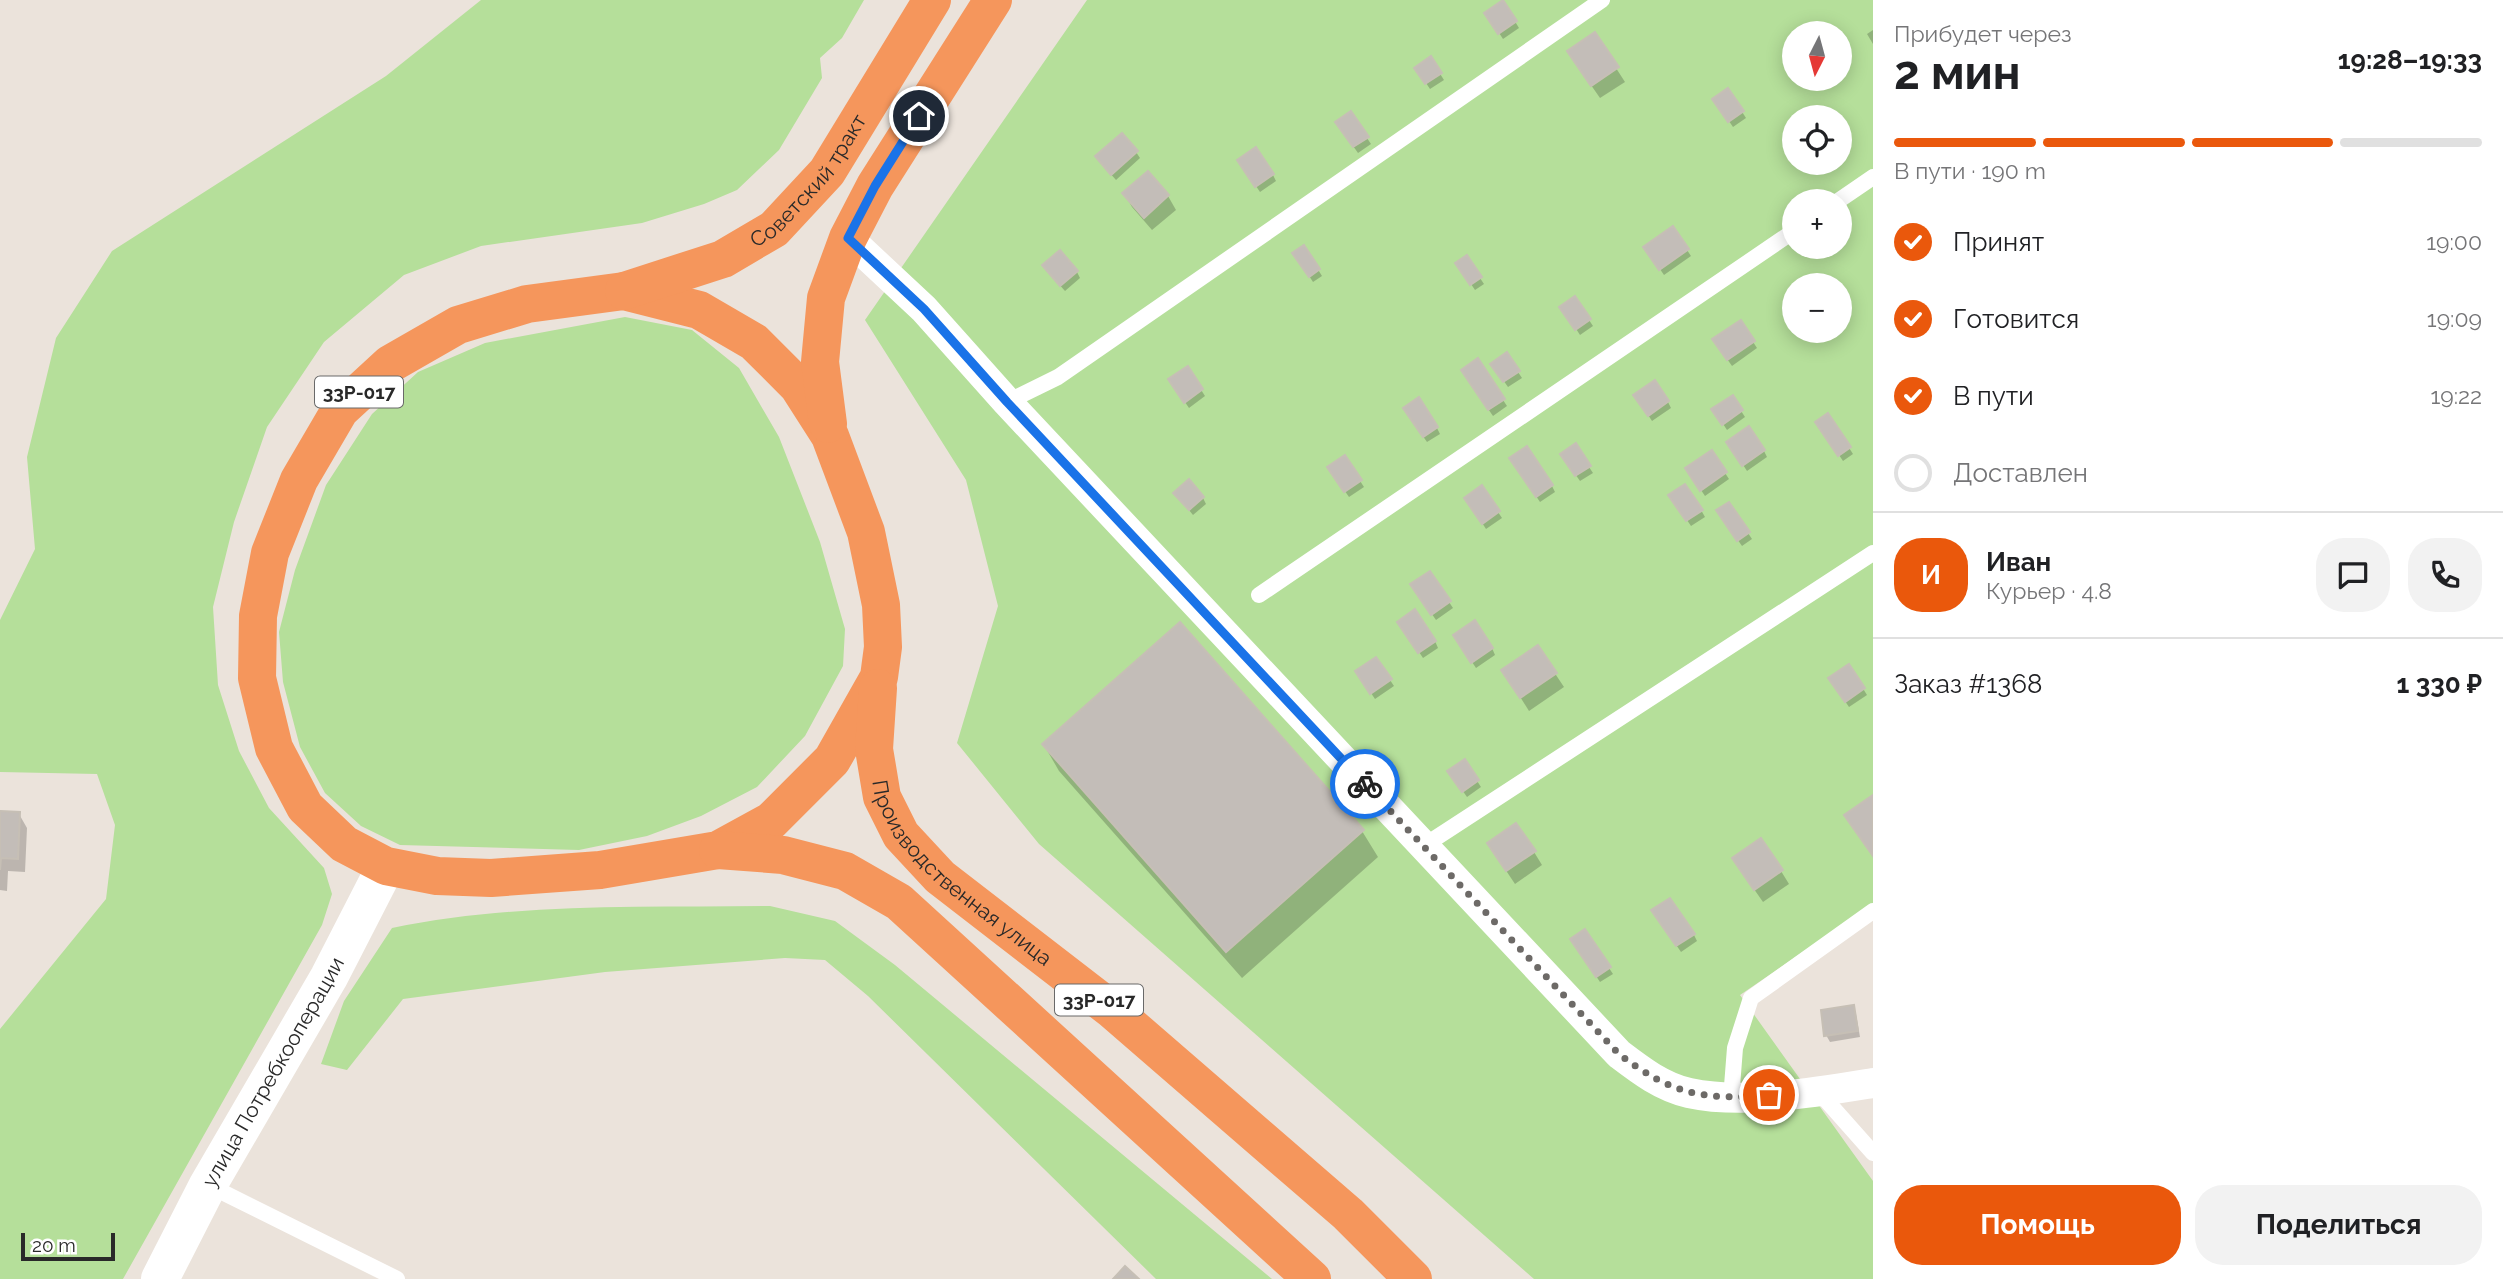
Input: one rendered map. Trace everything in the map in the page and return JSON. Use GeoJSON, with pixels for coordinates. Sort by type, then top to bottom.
{"type":"FeatureCollection","features":[{"type":"Feature","properties":{"kind":"highway","name":"Советский тракт"},"geometry":{"type":"LineString","coordinates":[[624,291],[723,259],[774,229],[827,172],[932,0]]}},
{"type":"Feature","properties":{"kind":"highway","name":"33Р-017"},"geometry":{"type":"LineString","coordinates":[[830,436],[820,362],[826,298],[848,238],[875,186],[993,0]]}},
{"type":"Feature","properties":{"kind":"highway","name":"33Р-017"},"geometry":{"type":"LineString","coordinates":[[718,850],[771,821],[832,760],[879,677],[883,648],[881,605],[866,532],[830,436],[799,386],[754,342],[699,310],[624,291],[527,304],[457,325],[390,364],[340,410],[299,480],[270,553],[258,616],[257,678],[274,748],[304,807],[344,844],[386,866],[437,877],[491,878],[600,870],[718,850],[783,855],[845,871],[899,902],[1311,1279]]}},
{"type":"Feature","properties":{"kind":"highway","name":"Производственная улица"},"geometry":{"type":"LineString","coordinates":[[879,677],[874,749],[882,797],[901,835],[940,877],[1111,1009],[1348,1214],[1413,1279]]}},
{"type":"Feature","properties":{"kind":"main road","name":"улица Потребкооперации"},"geometry":{"type":"LineString","coordinates":[[160,1279],[208,1185],[329,977],[386,866]]}},
{"type":"Feature","properties":{"kind":"street"},"geometry":{"type":"LineString","coordinates":[[848,238],[924,309],[1007,402],[1230,638],[1422,847],[1619,1054],[1662,1083],[1688,1092],[1731,1099],[1873,1083]]}},
{"type":"Feature","properties":{"kind":"lane"},"geometry":{"type":"LineString","coordinates":[[1007,402],[1058,377],[1602,0]]}},
{"type":"Feature","properties":{"kind":"lane"},"geometry":{"type":"LineString","coordinates":[[1852,191],[1873,177]]}},
{"type":"Feature","properties":{"kind":"lane"},"geometry":{"type":"LineString","coordinates":[[1259,594],[1782,239]]}},
{"type":"Feature","properties":{"kind":"lane"},"geometry":{"type":"LineString","coordinates":[[1422,847],[1873,553]]}},
{"type":"Feature","properties":{"kind":"lane"},"geometry":{"type":"LineString","coordinates":[[1731,1099],[1735,1048],[1751,998],[1873,911]]}},
{"type":"Feature","properties":{"kind":"lane"},"geometry":{"type":"LineString","coordinates":[[1818,1091],[1873,1153]]}},
{"type":"Feature","properties":{"kind":"lane"},"geometry":{"type":"LineString","coordinates":[[208,1185],[397,1279]]}},
{"type":"Feature","properties":{"kind":"green space"},"geometry":{"type":"Polygon","coordinates":[[[481,0],[864,0],[842,38],[820,58],[822,78],[779,150],[737,190],[704,204],[642,223],[481,246],[404,275],[324,342],[267,427],[234,522],[213,607],[218,685],[239,751],[269,808],[324,868],[332,894],[322,925],[123,1279],[0,1279],[0,1029],[106,899],[115,825],[97,774],[0,772],[0,620],[35,549],[27,457],[56,338],[112,251],[386,76],[481,0]]]}},
{"type":"Feature","properties":{"kind":"green space"},"geometry":{"type":"Polygon","coordinates":[[[1087,0],[1873,0],[1873,904],[1740,995],[1873,1181],[1873,1279],[1534,1279],[1039,844],[957,743],[998,606],[966,480],[865,320],[1087,0]]]}},
{"type":"Feature","properties":{"kind":"green space"},"geometry":{"type":"Polygon","coordinates":[[[625,317],[692,330],[739,368],[779,437],[820,542],[845,629],[843,666],[805,736],[757,787],[701,816],[647,836],[579,850],[400,845],[361,826],[325,793],[300,747],[283,682],[279,632],[295,570],[326,485],[372,414],[418,372],[485,343],[625,317]]]}},
{"type":"Feature","properties":{"kind":"green space"},"geometry":{"type":"Polygon","coordinates":[[[770,906],[835,921],[895,965],[1272,1279],[1156,1279],[868,996],[825,960],[785,958],[605,972],[403,999],[347,1070],[321,1064],[344,1001],[392,928],[533,910],[770,906]]]}},
{"type":"Feature","properties":{"kind":"building"},"geometry":{"type":"Polygon","coordinates":[[[1503,0],[1517,21],[1498,34],[1484,13],[1503,0]]]}},
{"type":"Feature","properties":{"kind":"building"},"geometry":{"type":"Polygon","coordinates":[[[1595,32],[1619,67],[1591,86],[1567,51],[1595,32]]]}},
{"type":"Feature","properties":{"kind":"building"},"geometry":{"type":"Polygon","coordinates":[[[1431,56],[1442,73],[1425,84],[1414,68],[1431,56]]]}},
{"type":"Feature","properties":{"kind":"building"},"geometry":{"type":"Polygon","coordinates":[[[1728,88],[1744,111],[1728,122],[1712,99],[1728,88]]]}},
{"type":"Feature","properties":{"kind":"building"},"geometry":{"type":"Polygon","coordinates":[[[1351,111],[1369,137],[1353,147],[1335,122],[1351,111]]]}},
{"type":"Feature","properties":{"kind":"building"},"geometry":{"type":"Polygon","coordinates":[[[1122,133],[1138,151],[1111,175],[1095,156],[1122,133]]]}},
{"type":"Feature","properties":{"kind":"building"},"geometry":{"type":"Polygon","coordinates":[[[1256,147],[1274,174],[1255,187],[1237,160],[1256,147]]]}},
{"type":"Feature","properties":{"kind":"building"},"geometry":{"type":"Polygon","coordinates":[[[1148,171],[1169,195],[1144,218],[1122,193],[1148,171]]]}},
{"type":"Feature","properties":{"kind":"building"},"geometry":{"type":"Polygon","coordinates":[[[1673,226],[1689,249],[1659,270],[1643,247],[1673,226]]]}},
{"type":"Feature","properties":{"kind":"building"},"geometry":{"type":"Polygon","coordinates":[[[1304,245],[1320,269],[1309,277],[1292,253],[1304,245]]]}},
{"type":"Feature","properties":{"kind":"building"},"geometry":{"type":"Polygon","coordinates":[[[1060,250],[1078,271],[1060,286],[1042,265],[1060,250]]]}},
{"type":"Feature","properties":{"kind":"building"},"geometry":{"type":"Polygon","coordinates":[[[1467,255],[1482,277],[1470,285],[1455,263],[1467,255]]]}},
{"type":"Feature","properties":{"kind":"building"},"geometry":{"type":"Polygon","coordinates":[[[1575,296],[1591,319],[1575,330],[1559,307],[1575,296]]]}},
{"type":"Feature","properties":{"kind":"building"},"geometry":{"type":"Polygon","coordinates":[[[1741,320],[1755,341],[1727,360],[1712,339],[1741,320]]]}},
{"type":"Feature","properties":{"kind":"building"},"geometry":{"type":"Polygon","coordinates":[[[1507,352],[1520,371],[1503,382],[1490,364],[1507,352]]]}},
{"type":"Feature","properties":{"kind":"building"},"geometry":{"type":"Polygon","coordinates":[[[1478,358],[1505,399],[1488,410],[1461,370],[1478,358]]]}},
{"type":"Feature","properties":{"kind":"building"},"geometry":{"type":"Polygon","coordinates":[[[1188,366],[1203,389],[1184,403],[1168,379],[1188,366]]]}},
{"type":"Feature","properties":{"kind":"building"},"geometry":{"type":"Polygon","coordinates":[[[1655,380],[1669,401],[1648,416],[1633,395],[1655,380]]]}},
{"type":"Feature","properties":{"kind":"building"},"geometry":{"type":"Polygon","coordinates":[[[1733,395],[1743,410],[1722,425],[1711,409],[1733,395]]]}},
{"type":"Feature","properties":{"kind":"building"},"geometry":{"type":"Polygon","coordinates":[[[1419,397],[1438,427],[1423,437],[1403,408],[1419,397]]]}},
{"type":"Feature","properties":{"kind":"building"},"geometry":{"type":"Polygon","coordinates":[[[1828,413],[1851,447],[1838,456],[1815,422],[1828,413]]]}},
{"type":"Feature","properties":{"kind":"building"},"geometry":{"type":"Polygon","coordinates":[[[1749,426],[1765,450],[1742,466],[1726,442],[1749,426]]]}},
{"type":"Feature","properties":{"kind":"building"},"geometry":{"type":"Polygon","coordinates":[[[1576,443],[1591,466],[1575,476],[1560,454],[1576,443]]]}},
{"type":"Feature","properties":{"kind":"building"},"geometry":{"type":"Polygon","coordinates":[[[1527,446],[1553,485],[1536,497],[1509,458],[1527,446]]]}},
{"type":"Feature","properties":{"kind":"building"},"geometry":{"type":"Polygon","coordinates":[[[1712,450],[1727,472],[1700,491],[1685,468],[1712,450]]]}},
{"type":"Feature","properties":{"kind":"building"},"geometry":{"type":"Polygon","coordinates":[[[1345,455],[1362,480],[1344,492],[1327,467],[1345,455]]]}},
{"type":"Feature","properties":{"kind":"building"},"geometry":{"type":"Polygon","coordinates":[[[1189,479],[1204,497],[1189,510],[1173,493],[1189,479]]]}},
{"type":"Feature","properties":{"kind":"building"},"geometry":{"type":"Polygon","coordinates":[[[1685,484],[1703,510],[1686,521],[1668,495],[1685,484]]]}},
{"type":"Feature","properties":{"kind":"building"},"geometry":{"type":"Polygon","coordinates":[[[1482,485],[1500,511],[1482,524],[1464,498],[1482,485]]]}},
{"type":"Feature","properties":{"kind":"building"},"geometry":{"type":"Polygon","coordinates":[[[1729,502],[1750,532],[1737,541],[1716,510],[1729,502]]]}},
{"type":"Feature","properties":{"kind":"building"},"geometry":{"type":"Polygon","coordinates":[[[1430,571],[1451,601],[1431,615],[1410,584],[1430,571]]]}},
{"type":"Feature","properties":{"kind":"building"},"geometry":{"type":"Polygon","coordinates":[[[1415,609],[1436,641],[1418,653],[1397,622],[1415,609]]]}},
{"type":"Feature","properties":{"kind":"building"},"geometry":{"type":"Polygon","coordinates":[[[1475,620],[1493,648],[1471,663],[1453,635],[1475,620]]]}},
{"type":"Feature","properties":{"kind":"building"},"geometry":{"type":"Polygon","coordinates":[[[1180,622],[1364,830],[1226,952],[1042,744],[1180,622]]]}},
{"type":"Feature","properties":{"kind":"building"},"geometry":{"type":"Polygon","coordinates":[[[1538,645],[1557,673],[1520,698],[1501,670],[1538,645]]]}},
{"type":"Feature","properties":{"kind":"building"},"geometry":{"type":"Polygon","coordinates":[[[1376,657],[1392,679],[1370,694],[1355,671],[1376,657]]]}},
{"type":"Feature","properties":{"kind":"building"},"geometry":{"type":"Polygon","coordinates":[[[1849,664],[1865,688],[1845,702],[1828,678],[1849,664]]]}},
{"type":"Feature","properties":{"kind":"building"},"geometry":{"type":"Polygon","coordinates":[[[1465,759],[1479,780],[1462,792],[1447,771],[1465,759]]]}},
{"type":"Feature","properties":{"kind":"building"},"geometry":{"type":"Polygon","coordinates":[[[1873,795],[1873,856],[1844,815],[1873,795]]]}},
{"type":"Feature","properties":{"kind":"building"},"geometry":{"type":"Polygon","coordinates":[[[0,811],[20,812],[18,859],[1,858],[0,870],[0,811]]]}},
{"type":"Feature","properties":{"kind":"building"},"geometry":{"type":"Polygon","coordinates":[[[1516,823],[1536,851],[1506,871],[1487,843],[1516,823]]]}},
{"type":"Feature","properties":{"kind":"building"},"geometry":{"type":"Polygon","coordinates":[[[1761,838],[1783,870],[1754,890],[1732,858],[1761,838]]]}},
{"type":"Feature","properties":{"kind":"building"},"geometry":{"type":"Polygon","coordinates":[[[1670,898],[1695,934],[1676,946],[1651,910],[1670,898]]]}},
{"type":"Feature","properties":{"kind":"building"},"geometry":{"type":"Polygon","coordinates":[[[1585,929],[1611,967],[1596,977],[1570,939],[1585,929]]]}},
{"type":"Feature","properties":{"kind":"building"},"geometry":{"type":"Polygon","coordinates":[[[1854,1005],[1858,1031],[1824,1036],[1821,1010],[1854,1005]]]}},
{"type":"Feature","properties":{"kind":"building"},"geometry":{"type":"Polygon","coordinates":[[[1125,1266],[1139,1279],[1113,1279],[1125,1266]]]}},
{"type":"Feature","properties":{"kind":"way so far"},"geometry":{"type":"LineString","coordinates":[[1365,784],[1619,1054],[1639,1070],[1662,1083],[1688,1092],[1731,1099],[1769,1095]]}},
{"type":"Feature","properties":{"kind":"route"},"geometry":{"type":"LineString","coordinates":[[919,116],[875,186],[848,238],[924,309],[1007,402],[1365,784]]}}]}
